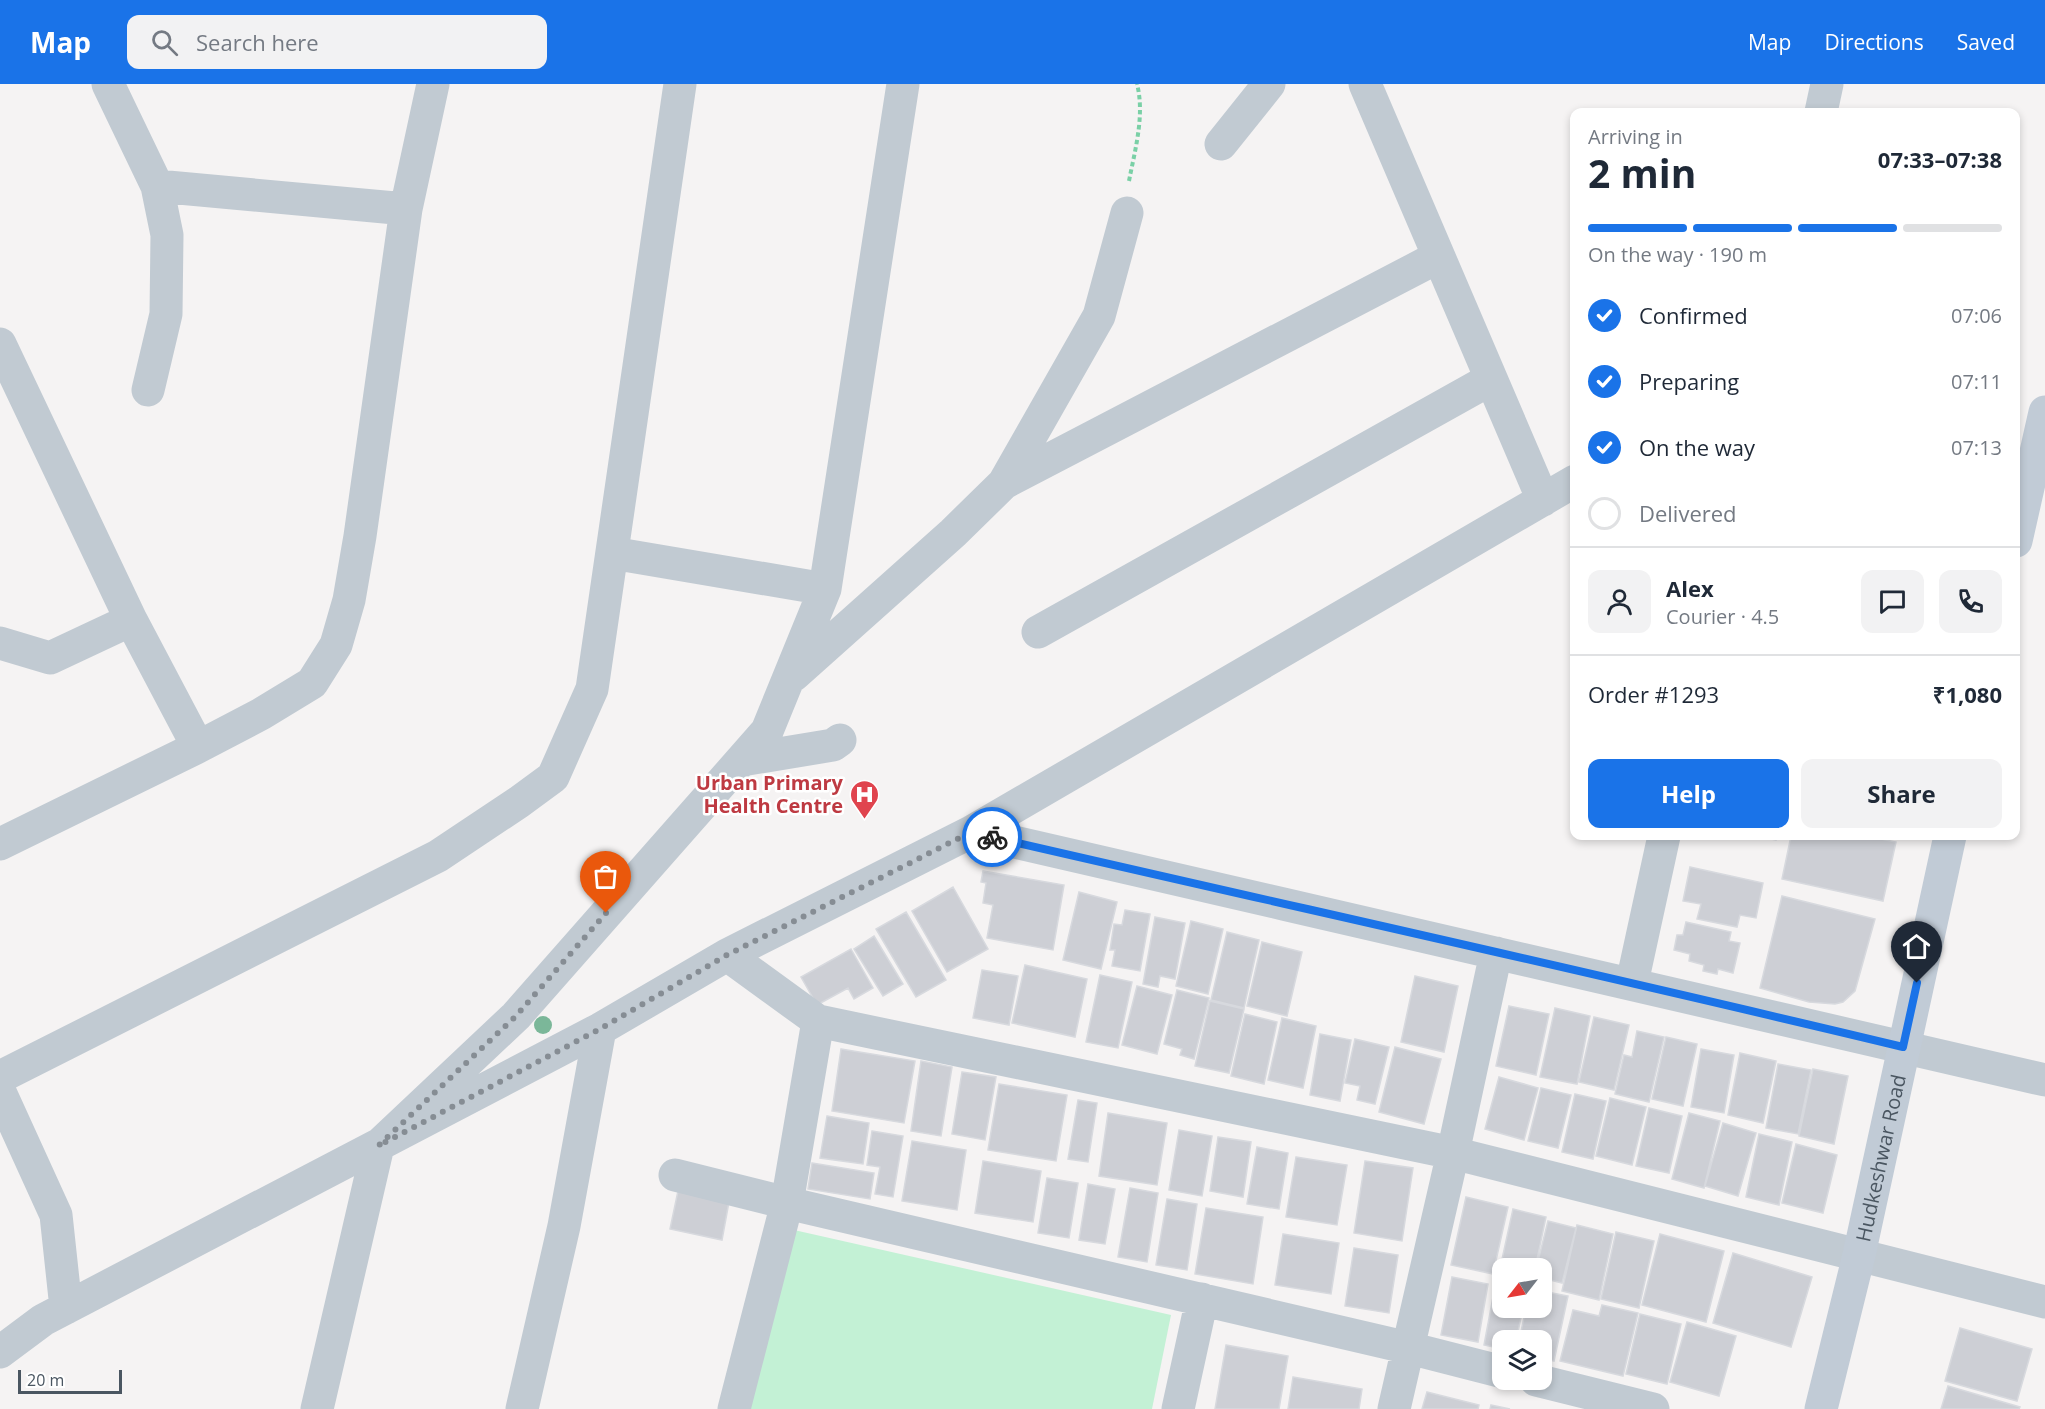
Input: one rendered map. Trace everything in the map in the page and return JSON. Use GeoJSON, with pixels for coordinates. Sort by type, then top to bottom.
{"type":"FeatureCollection","features":[{"type":"Feature","properties":{"kind":"main road"},"geometry":{"type":"LineString","coordinates":[[2020,523],[2045,412]]}},
{"type":"Feature","properties":{"kind":"main road","name":"Hudkeshwar Road"},"geometry":{"type":"LineString","coordinates":[[1821,1409],[1859,1255],[1949,840]]}},
{"type":"Feature","properties":{"kind":"street"},"geometry":{"type":"LineString","coordinates":[[108,84],[157,186],[167,235],[166,314],[148,390]]}},
{"type":"Feature","properties":{"kind":"street"},"geometry":{"type":"LineString","coordinates":[[0,844],[261,714],[312,683],[336,645],[349,600],[360,536],[406,209],[433,84]]}},
{"type":"Feature","properties":{"kind":"street"},"geometry":{"type":"LineString","coordinates":[[66,1308],[56,1215],[2,1096],[438,855],[519,802],[552,777],[592,689],[680,84]]}},
{"type":"Feature","properties":{"kind":"street"},"geometry":{"type":"LineString","coordinates":[[317,1409],[378,1146],[516,1016],[767,731],[825,589],[903,84]]}},
{"type":"Feature","properties":{"kind":"street"},"geometry":{"type":"LineString","coordinates":[[1221,144],[1269,84]]}},
{"type":"Feature","properties":{"kind":"street"},"geometry":{"type":"LineString","coordinates":[[1365,84],[1543,500]]}},
{"type":"Feature","properties":{"kind":"street"},"geometry":{"type":"LineString","coordinates":[[1822,108],[1827,84]]}},
{"type":"Feature","properties":{"kind":"street"},"geometry":{"type":"LineString","coordinates":[[157,186],[406,209]]}},
{"type":"Feature","properties":{"kind":"street"},"geometry":{"type":"LineString","coordinates":[[788,680],[953,533],[1004,483],[1099,316],[1127,213]]}},
{"type":"Feature","properties":{"kind":"street"},"geometry":{"type":"LineString","coordinates":[[1004,483],[1438,257]]}},
{"type":"Feature","properties":{"kind":"street"},"geometry":{"type":"LineString","coordinates":[[2,355],[131,620],[198,747]]}},
{"type":"Feature","properties":{"kind":"street"},"geometry":{"type":"LineString","coordinates":[[1038,632],[1491,380]]}},
{"type":"Feature","properties":{"kind":"street"},"geometry":{"type":"LineString","coordinates":[[0,1352],[43,1320],[600,1029],[727,955],[971,832],[1570,484]]}},
{"type":"Feature","properties":{"kind":"street"},"geometry":{"type":"LineString","coordinates":[[612,553],[825,589]]}},
{"type":"Feature","properties":{"kind":"street"},"geometry":{"type":"LineString","coordinates":[[0,643],[50,658],[131,620]]}},
{"type":"Feature","properties":{"kind":"street"},"geometry":{"type":"LineString","coordinates":[[742,760],[833,745],[840,740]]}},
{"type":"Feature","properties":{"kind":"street"},"geometry":{"type":"LineString","coordinates":[[971,832],[2045,1080]]}},
{"type":"Feature","properties":{"kind":"street"},"geometry":{"type":"LineString","coordinates":[[1632,983],[1663,840]]}},
{"type":"Feature","properties":{"kind":"street"},"geometry":{"type":"LineString","coordinates":[[1394,1409],[1454,1153],[1496,953]]}},
{"type":"Feature","properties":{"kind":"street"},"geometry":{"type":"LineString","coordinates":[[727,955],[818,1021],[1454,1153],[2045,1302]]}},
{"type":"Feature","properties":{"kind":"street"},"geometry":{"type":"LineString","coordinates":[[734,1409],[787,1203],[818,1021]]}},
{"type":"Feature","properties":{"kind":"street"},"geometry":{"type":"LineString","coordinates":[[522,1409],[564,1226],[600,1029]]}},
{"type":"Feature","properties":{"kind":"street"},"geometry":{"type":"LineString","coordinates":[[675,1175],[1409,1347],[1492,1369]]}},
{"type":"Feature","properties":{"kind":"street"},"geometry":{"type":"LineString","coordinates":[[1178,1409],[1202,1299]]}},
{"type":"Feature","properties":{"kind":"street"},"geometry":{"type":"LineString","coordinates":[[1552,1386],[1602,1403],[1653,1409]]}},
{"type":"Feature","properties":{"kind":"path"},"geometry":{"type":"LineString","coordinates":[[1127,213],[1127,190],[1138,130],[1140,98],[1137,84]]}},
{"type":"Feature","properties":{"kind":"green space"},"geometry":{"type":"Polygon","coordinates":[[[794,1230],[1171,1315],[1152,1409],[750,1409],[794,1230]]]}},
{"type":"Feature","properties":{"kind":"building"},"geometry":{"type":"Polygon","coordinates":[[[1790,840],[1886,840],[1896,842],[1883,901],[1782,879],[1790,840]]]}},
{"type":"Feature","properties":{"kind":"building"},"geometry":{"type":"Polygon","coordinates":[[[1690,867],[1763,883],[1756,918],[1740,915],[1737,927],[1697,919],[1701,904],[1683,901],[1690,867]]]}},
{"type":"Feature","properties":{"kind":"building"},"geometry":{"type":"Polygon","coordinates":[[[983,871],[1064,885],[1053,950],[987,938],[993,905],[983,903],[986,883],[981,882],[983,871]]]}},
{"type":"Feature","properties":{"kind":"building"},"geometry":{"type":"Polygon","coordinates":[[[953,887],[988,949],[947,972],[912,911],[953,887]]]}},
{"type":"Feature","properties":{"kind":"building"},"geometry":{"type":"Polygon","coordinates":[[[1079,892],[1117,902],[1101,969],[1063,960],[1079,892]]]}},
{"type":"Feature","properties":{"kind":"building"},"geometry":{"type":"Polygon","coordinates":[[[1782,896],[1875,919],[1855,991],[1843,1002],[1835,1004],[1809,1002],[1760,988],[1782,896]]]}},
{"type":"Feature","properties":{"kind":"building"},"geometry":{"type":"Polygon","coordinates":[[[1125,910],[1150,914],[1140,971],[1112,966],[1115,950],[1110,950],[1114,924],[1122,925],[1125,910]]]}},
{"type":"Feature","properties":{"kind":"building"},"geometry":{"type":"Polygon","coordinates":[[[906,912],[946,980],[916,997],[876,929],[906,912]]]}},
{"type":"Feature","properties":{"kind":"building"},"geometry":{"type":"Polygon","coordinates":[[[1155,917],[1185,923],[1175,979],[1160,976],[1158,987],[1143,984],[1155,917]]]}},
{"type":"Feature","properties":{"kind":"building"},"geometry":{"type":"Polygon","coordinates":[[[1191,921],[1223,929],[1208,994],[1176,986],[1191,921]]]}},
{"type":"Feature","properties":{"kind":"building"},"geometry":{"type":"Polygon","coordinates":[[[1686,922],[1731,932],[1729,941],[1740,943],[1733,973],[1718,969],[1717,974],[1703,971],[1704,965],[1689,961],[1690,954],[1674,950],[1677,935],[1683,935],[1686,922]]]}},
{"type":"Feature","properties":{"kind":"building"},"geometry":{"type":"Polygon","coordinates":[[[1227,932],[1259,940],[1244,1008],[1211,1000],[1227,932]]]}},
{"type":"Feature","properties":{"kind":"building"},"geometry":{"type":"Polygon","coordinates":[[[874,936],[903,984],[883,996],[854,949],[874,936]]]}},
{"type":"Feature","properties":{"kind":"building"},"geometry":{"type":"Polygon","coordinates":[[[1262,942],[1302,952],[1287,1016],[1247,1006],[1262,942]]]}},
{"type":"Feature","properties":{"kind":"building"},"geometry":{"type":"Polygon","coordinates":[[[851,949],[873,988],[854,999],[848,988],[817,1005],[801,977],[851,949]]]}},
{"type":"Feature","properties":{"kind":"building"},"geometry":{"type":"Polygon","coordinates":[[[1025,965],[1087,979],[1075,1037],[1012,1023],[1025,965]]]}},
{"type":"Feature","properties":{"kind":"building"},"geometry":{"type":"Polygon","coordinates":[[[982,970],[1018,976],[1009,1025],[973,1018],[982,970]]]}},
{"type":"Feature","properties":{"kind":"building"},"geometry":{"type":"Polygon","coordinates":[[[1100,975],[1132,982],[1118,1048],[1086,1042],[1100,975]]]}},
{"type":"Feature","properties":{"kind":"building"},"geometry":{"type":"Polygon","coordinates":[[[1415,976],[1458,986],[1444,1052],[1401,1042],[1415,976]]]}},
{"type":"Feature","properties":{"kind":"building"},"geometry":{"type":"Polygon","coordinates":[[[1137,986],[1172,995],[1157,1054],[1122,1045],[1137,986]]]}},
{"type":"Feature","properties":{"kind":"building"},"geometry":{"type":"Polygon","coordinates":[[[1177,990],[1209,998],[1194,1059],[1180,1055],[1182,1049],[1164,1044],[1177,990]]]}},
{"type":"Feature","properties":{"kind":"building"},"geometry":{"type":"Polygon","coordinates":[[[1210,1001],[1244,1009],[1229,1073],[1195,1066],[1210,1001]]]}},
{"type":"Feature","properties":{"kind":"building"},"geometry":{"type":"Polygon","coordinates":[[[1509,1006],[1549,1014],[1536,1075],[1496,1066],[1509,1006]]]}},
{"type":"Feature","properties":{"kind":"building"},"geometry":{"type":"Polygon","coordinates":[[[1555,1008],[1590,1016],[1577,1084],[1540,1077],[1555,1008]]]}},
{"type":"Feature","properties":{"kind":"building"},"geometry":{"type":"Polygon","coordinates":[[[1245,1014],[1277,1022],[1264,1084],[1231,1076],[1245,1014]]]}},
{"type":"Feature","properties":{"kind":"building"},"geometry":{"type":"Polygon","coordinates":[[[1594,1017],[1629,1025],[1614,1090],[1579,1082],[1594,1017]]]}},
{"type":"Feature","properties":{"kind":"building"},"geometry":{"type":"Polygon","coordinates":[[[1282,1018],[1316,1026],[1303,1088],[1268,1080],[1282,1018]]]}},
{"type":"Feature","properties":{"kind":"building"},"geometry":{"type":"Polygon","coordinates":[[[1637,1031],[1664,1037],[1649,1102],[1615,1094],[1624,1055],[1632,1057],[1637,1031]]]}},
{"type":"Feature","properties":{"kind":"building"},"geometry":{"type":"Polygon","coordinates":[[[1320,1034],[1351,1040],[1340,1101],[1310,1095],[1320,1034]]]}},
{"type":"Feature","properties":{"kind":"building"},"geometry":{"type":"Polygon","coordinates":[[[1666,1037],[1697,1044],[1683,1106],[1652,1099],[1666,1037]]]}},
{"type":"Feature","properties":{"kind":"building"},"geometry":{"type":"Polygon","coordinates":[[[1355,1039],[1389,1047],[1375,1104],[1357,1100],[1360,1086],[1345,1083],[1355,1039]]]}},
{"type":"Feature","properties":{"kind":"building"},"geometry":{"type":"Polygon","coordinates":[[[1395,1047],[1441,1059],[1424,1124],[1379,1112],[1395,1047]]]}},
{"type":"Feature","properties":{"kind":"building"},"geometry":{"type":"Polygon","coordinates":[[[841,1049],[915,1061],[904,1123],[832,1111],[841,1049]]]}},
{"type":"Feature","properties":{"kind":"building"},"geometry":{"type":"Polygon","coordinates":[[[1701,1049],[1734,1055],[1724,1113],[1691,1107],[1701,1049]]]}},
{"type":"Feature","properties":{"kind":"building"},"geometry":{"type":"Polygon","coordinates":[[[1740,1053],[1776,1061],[1763,1123],[1728,1115],[1740,1053]]]}},
{"type":"Feature","properties":{"kind":"building"},"geometry":{"type":"Polygon","coordinates":[[[921,1061],[952,1067],[941,1136],[911,1131],[921,1061]]]}},
{"type":"Feature","properties":{"kind":"building"},"geometry":{"type":"Polygon","coordinates":[[[1778,1064],[1811,1070],[1798,1134],[1766,1128],[1778,1064]]]}},
{"type":"Feature","properties":{"kind":"building"},"geometry":{"type":"Polygon","coordinates":[[[1813,1069],[1848,1076],[1834,1144],[1799,1136],[1813,1069]]]}},
{"type":"Feature","properties":{"kind":"building"},"geometry":{"type":"Polygon","coordinates":[[[962,1072],[996,1077],[985,1140],[952,1134],[962,1072]]]}},
{"type":"Feature","properties":{"kind":"building"},"geometry":{"type":"Polygon","coordinates":[[[1499,1077],[1538,1088],[1524,1140],[1485,1129],[1499,1077]]]}},
{"type":"Feature","properties":{"kind":"building"},"geometry":{"type":"Polygon","coordinates":[[[999,1084],[1067,1095],[1056,1161],[988,1150],[999,1084]]]}},
{"type":"Feature","properties":{"kind":"building"},"geometry":{"type":"Polygon","coordinates":[[[1541,1088],[1571,1095],[1558,1148],[1528,1141],[1541,1088]]]}},
{"type":"Feature","properties":{"kind":"building"},"geometry":{"type":"Polygon","coordinates":[[[1575,1094],[1606,1101],[1593,1159],[1562,1152],[1575,1094]]]}},
{"type":"Feature","properties":{"kind":"building"},"geometry":{"type":"Polygon","coordinates":[[[1610,1098],[1646,1107],[1632,1165],[1596,1156],[1610,1098]]]}},
{"type":"Feature","properties":{"kind":"building"},"geometry":{"type":"Polygon","coordinates":[[[1078,1100],[1097,1103],[1088,1162],[1068,1159],[1078,1100]]]}},
{"type":"Feature","properties":{"kind":"building"},"geometry":{"type":"Polygon","coordinates":[[[1649,1108],[1682,1116],[1669,1173],[1636,1166],[1649,1108]]]}},
{"type":"Feature","properties":{"kind":"building"},"geometry":{"type":"Polygon","coordinates":[[[1108,1113],[1167,1123],[1157,1185],[1099,1176],[1108,1113]]]}},
{"type":"Feature","properties":{"kind":"building"},"geometry":{"type":"Polygon","coordinates":[[[1689,1113],[1720,1121],[1704,1188],[1672,1179],[1689,1113]]]}},
{"type":"Feature","properties":{"kind":"building"},"geometry":{"type":"Polygon","coordinates":[[[827,1116],[869,1123],[863,1164],[820,1158],[827,1116]]]}},
{"type":"Feature","properties":{"kind":"building"},"geometry":{"type":"Polygon","coordinates":[[[1723,1123],[1756,1133],[1738,1196],[1705,1186],[1723,1123]]]}},
{"type":"Feature","properties":{"kind":"building"},"geometry":{"type":"Polygon","coordinates":[[[1179,1130],[1212,1136],[1202,1196],[1169,1190],[1179,1130]]]}},
{"type":"Feature","properties":{"kind":"building"},"geometry":{"type":"Polygon","coordinates":[[[872,1131],[903,1136],[893,1197],[875,1194],[880,1167],[867,1165],[872,1131]]]}},
{"type":"Feature","properties":{"kind":"building"},"geometry":{"type":"Polygon","coordinates":[[[1759,1134],[1792,1142],[1779,1205],[1746,1197],[1759,1134]]]}},
{"type":"Feature","properties":{"kind":"building"},"geometry":{"type":"Polygon","coordinates":[[[1218,1137],[1251,1142],[1243,1197],[1210,1191],[1218,1137]]]}},
{"type":"Feature","properties":{"kind":"building"},"geometry":{"type":"Polygon","coordinates":[[[912,1141],[966,1150],[957,1210],[902,1201],[912,1141]]]}},
{"type":"Feature","properties":{"kind":"building"},"geometry":{"type":"Polygon","coordinates":[[[1796,1144],[1837,1155],[1823,1213],[1782,1203],[1796,1144]]]}},
{"type":"Feature","properties":{"kind":"building"},"geometry":{"type":"Polygon","coordinates":[[[1257,1147],[1288,1153],[1279,1209],[1247,1204],[1257,1147]]]}},
{"type":"Feature","properties":{"kind":"building"},"geometry":{"type":"Polygon","coordinates":[[[1296,1157],[1347,1165],[1337,1225],[1286,1217],[1296,1157]]]}},
{"type":"Feature","properties":{"kind":"building"},"geometry":{"type":"Polygon","coordinates":[[[983,1161],[1041,1171],[1033,1222],[975,1213],[983,1161]]]}},
{"type":"Feature","properties":{"kind":"building"},"geometry":{"type":"Polygon","coordinates":[[[1365,1161],[1413,1168],[1402,1241],[1354,1233],[1365,1161]]]}},
{"type":"Feature","properties":{"kind":"building"},"geometry":{"type":"Polygon","coordinates":[[[812,1163],[874,1173],[870,1199],[808,1189],[812,1163]]]}},
{"type":"Feature","properties":{"kind":"building"},"geometry":{"type":"Polygon","coordinates":[[[1047,1178],[1078,1183],[1069,1238],[1038,1233],[1047,1178]]]}},
{"type":"Feature","properties":{"kind":"building"},"geometry":{"type":"Polygon","coordinates":[[[1088,1184],[1115,1189],[1105,1244],[1079,1240],[1088,1184]]]}},
{"type":"Feature","properties":{"kind":"building"},"geometry":{"type":"Polygon","coordinates":[[[1130,1188],[1158,1193],[1147,1262],[1118,1257],[1130,1188]]]}},
{"type":"Feature","properties":{"kind":"building"},"geometry":{"type":"Polygon","coordinates":[[[678,1191],[729,1202],[722,1240],[670,1229],[678,1191]]]}},
{"type":"Feature","properties":{"kind":"building"},"geometry":{"type":"Polygon","coordinates":[[[1466,1197],[1508,1207],[1497,1258],[1492,1258],[1492,1274],[1451,1265],[1466,1197]]]}},
{"type":"Feature","properties":{"kind":"building"},"geometry":{"type":"Polygon","coordinates":[[[1167,1199],[1197,1204],[1187,1270],[1156,1265],[1167,1199]]]}},
{"type":"Feature","properties":{"kind":"building"},"geometry":{"type":"Polygon","coordinates":[[[1206,1208],[1263,1217],[1253,1284],[1195,1274],[1206,1208]]]}},
{"type":"Feature","properties":{"kind":"building"},"geometry":{"type":"Polygon","coordinates":[[[1513,1209],[1546,1217],[1537,1258],[1502,1258],[1513,1209]]]}},
{"type":"Feature","properties":{"kind":"building"},"geometry":{"type":"Polygon","coordinates":[[[1548,1221],[1576,1228],[1562,1283],[1552,1280],[1552,1258],[1539,1258],[1548,1221]]]}},
{"type":"Feature","properties":{"kind":"building"},"geometry":{"type":"Polygon","coordinates":[[[1577,1225],[1613,1234],[1599,1300],[1562,1291],[1577,1225]]]}},
{"type":"Feature","properties":{"kind":"building"},"geometry":{"type":"Polygon","coordinates":[[[1616,1232],[1654,1241],[1639,1308],[1601,1299],[1616,1232]]]}},
{"type":"Feature","properties":{"kind":"building"},"geometry":{"type":"Polygon","coordinates":[[[1283,1234],[1339,1243],[1331,1294],[1275,1285],[1283,1234]]]}},
{"type":"Feature","properties":{"kind":"building"},"geometry":{"type":"Polygon","coordinates":[[[1660,1234],[1724,1251],[1706,1322],[1642,1305],[1660,1234]]]}},
{"type":"Feature","properties":{"kind":"building"},"geometry":{"type":"Polygon","coordinates":[[[1354,1248],[1398,1255],[1389,1313],[1345,1306],[1354,1248]]]}},
{"type":"Feature","properties":{"kind":"building"},"geometry":{"type":"Polygon","coordinates":[[[1733,1253],[1812,1277],[1791,1347],[1713,1323],[1733,1253]]]}},
{"type":"Feature","properties":{"kind":"building"},"geometry":{"type":"Polygon","coordinates":[[[1452,1277],[1488,1284],[1478,1342],[1441,1335],[1452,1277]]]}},
{"type":"Feature","properties":{"kind":"building"},"geometry":{"type":"Polygon","coordinates":[[[1552,1293],[1568,1296],[1554,1361],[1552,1360],[1552,1330],[1521,1330],[1524,1318],[1552,1318],[1552,1293]]]}},
{"type":"Feature","properties":{"kind":"building"},"geometry":{"type":"Polygon","coordinates":[[[1492,1302],[1492,1318],[1521,1318],[1518,1330],[1492,1330],[1492,1347],[1484,1345],[1492,1302]]]}},
{"type":"Feature","properties":{"kind":"building"},"geometry":{"type":"Polygon","coordinates":[[[1602,1305],[1638,1313],[1623,1376],[1560,1361],[1573,1310],[1599,1316],[1602,1305]]]}},
{"type":"Feature","properties":{"kind":"building"},"geometry":{"type":"Polygon","coordinates":[[[1640,1314],[1681,1324],[1667,1384],[1626,1374],[1640,1314]]]}},
{"type":"Feature","properties":{"kind":"building"},"geometry":{"type":"Polygon","coordinates":[[[1687,1322],[1736,1336],[1719,1396],[1670,1382],[1687,1322]]]}},
{"type":"Feature","properties":{"kind":"building"},"geometry":{"type":"Polygon","coordinates":[[[1960,1328],[2032,1349],[2017,1401],[1945,1381],[1960,1328]]]}},
{"type":"Feature","properties":{"kind":"building"},"geometry":{"type":"Polygon","coordinates":[[[1226,1345],[1288,1356],[1279,1409],[1215,1409],[1226,1345]]]}},
{"type":"Feature","properties":{"kind":"building"},"geometry":{"type":"Polygon","coordinates":[[[1293,1377],[1362,1389],[1359,1409],[1288,1409],[1293,1377]]]}},
{"type":"Feature","properties":{"kind":"building"},"geometry":{"type":"Polygon","coordinates":[[[1948,1386],[2020,1407],[2019,1409],[1941,1409],[1948,1386]]]}},
{"type":"Feature","properties":{"kind":"building"},"geometry":{"type":"Polygon","coordinates":[[[1427,1392],[1479,1405],[1478,1409],[1422,1409],[1427,1392]]]}},
{"type":"Feature","properties":{"kind":"building"},"geometry":{"type":"Polygon","coordinates":[[[1491,1405],[1510,1409],[1490,1409],[1491,1405]]]}},
{"type":"Feature","properties":{"kind":"way so far"},"geometry":{"type":"LineString","coordinates":[[606,913],[516,1016],[378,1146],[600,1029],[727,955],[971,832],[992,837]]}},
{"type":"Feature","properties":{"kind":"place","name":"Urban Primary Health Centre"},"geometry":{"type":"Point","coordinates":[864,820]}},
{"type":"Feature","properties":{"kind":"route"},"geometry":{"type":"LineString","coordinates":[[992,837],[1903,1047],[1917,983]]}}]}
